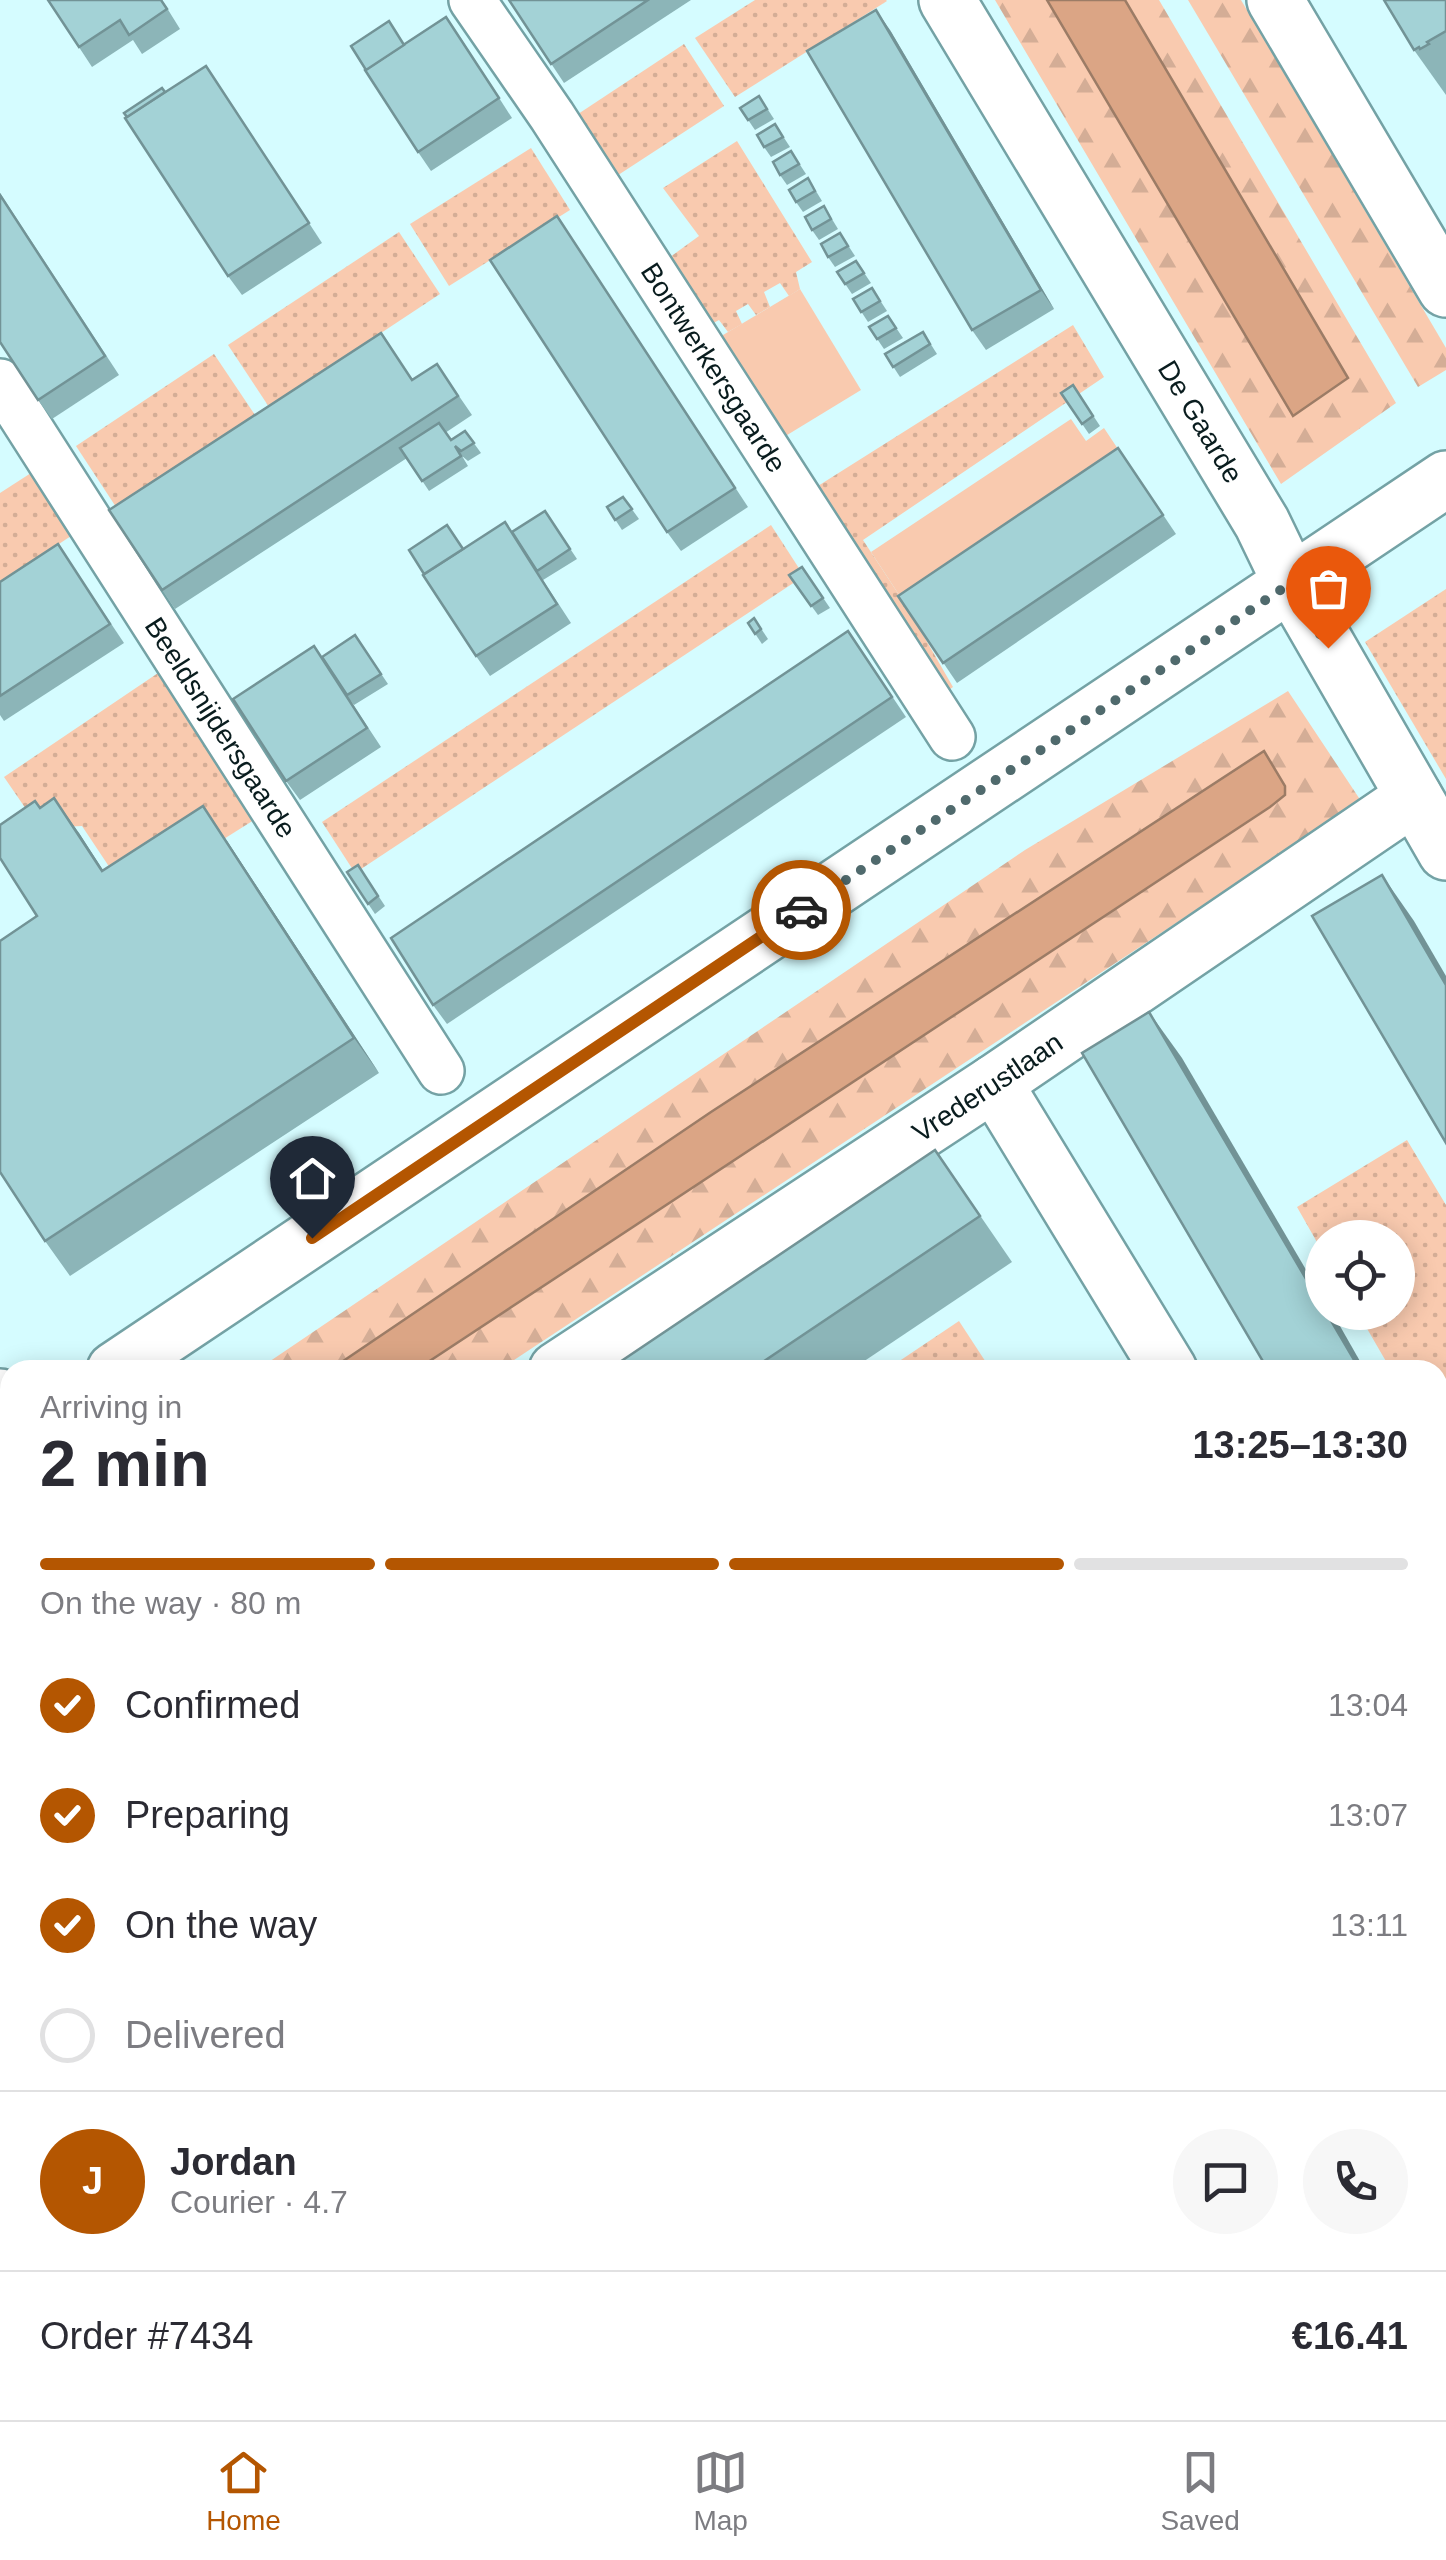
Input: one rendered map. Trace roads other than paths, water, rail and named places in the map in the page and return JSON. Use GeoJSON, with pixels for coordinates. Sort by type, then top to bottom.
{"type":"FeatureCollection","features":[{"type":"Feature","properties":{"kind":"street","name":"Bontwerkersgaarde"},"geometry":{"type":"LineString","coordinates":[[472,0],[552,116],[952,737]]}},
{"type":"Feature","properties":{"kind":"street","name":"De Gaarde"},"geometry":{"type":"LineString","coordinates":[[947,0],[1262,523],[1291,583],[1446,852]]}},
{"type":"Feature","properties":{"kind":"street"},"geometry":{"type":"LineString","coordinates":[[1275,0],[1446,289]]}},
{"type":"Feature","properties":{"kind":"street","name":"Beeldsnijdersgaarde"},"geometry":{"type":"LineString","coordinates":[[0,382],[441,1072]]}},
{"type":"Feature","properties":{"kind":"street"},"geometry":{"type":"LineString","coordinates":[[131,1360],[1446,479]]}},
{"type":"Feature","properties":{"kind":"street","name":"Vrederustlaan"},"geometry":{"type":"LineString","coordinates":[[571,1360],[994,1083],[1414,796]]}},
{"type":"Feature","properties":{"kind":"street"},"geometry":{"type":"LineString","coordinates":[[994,1083],[1163,1360]]}}]}
